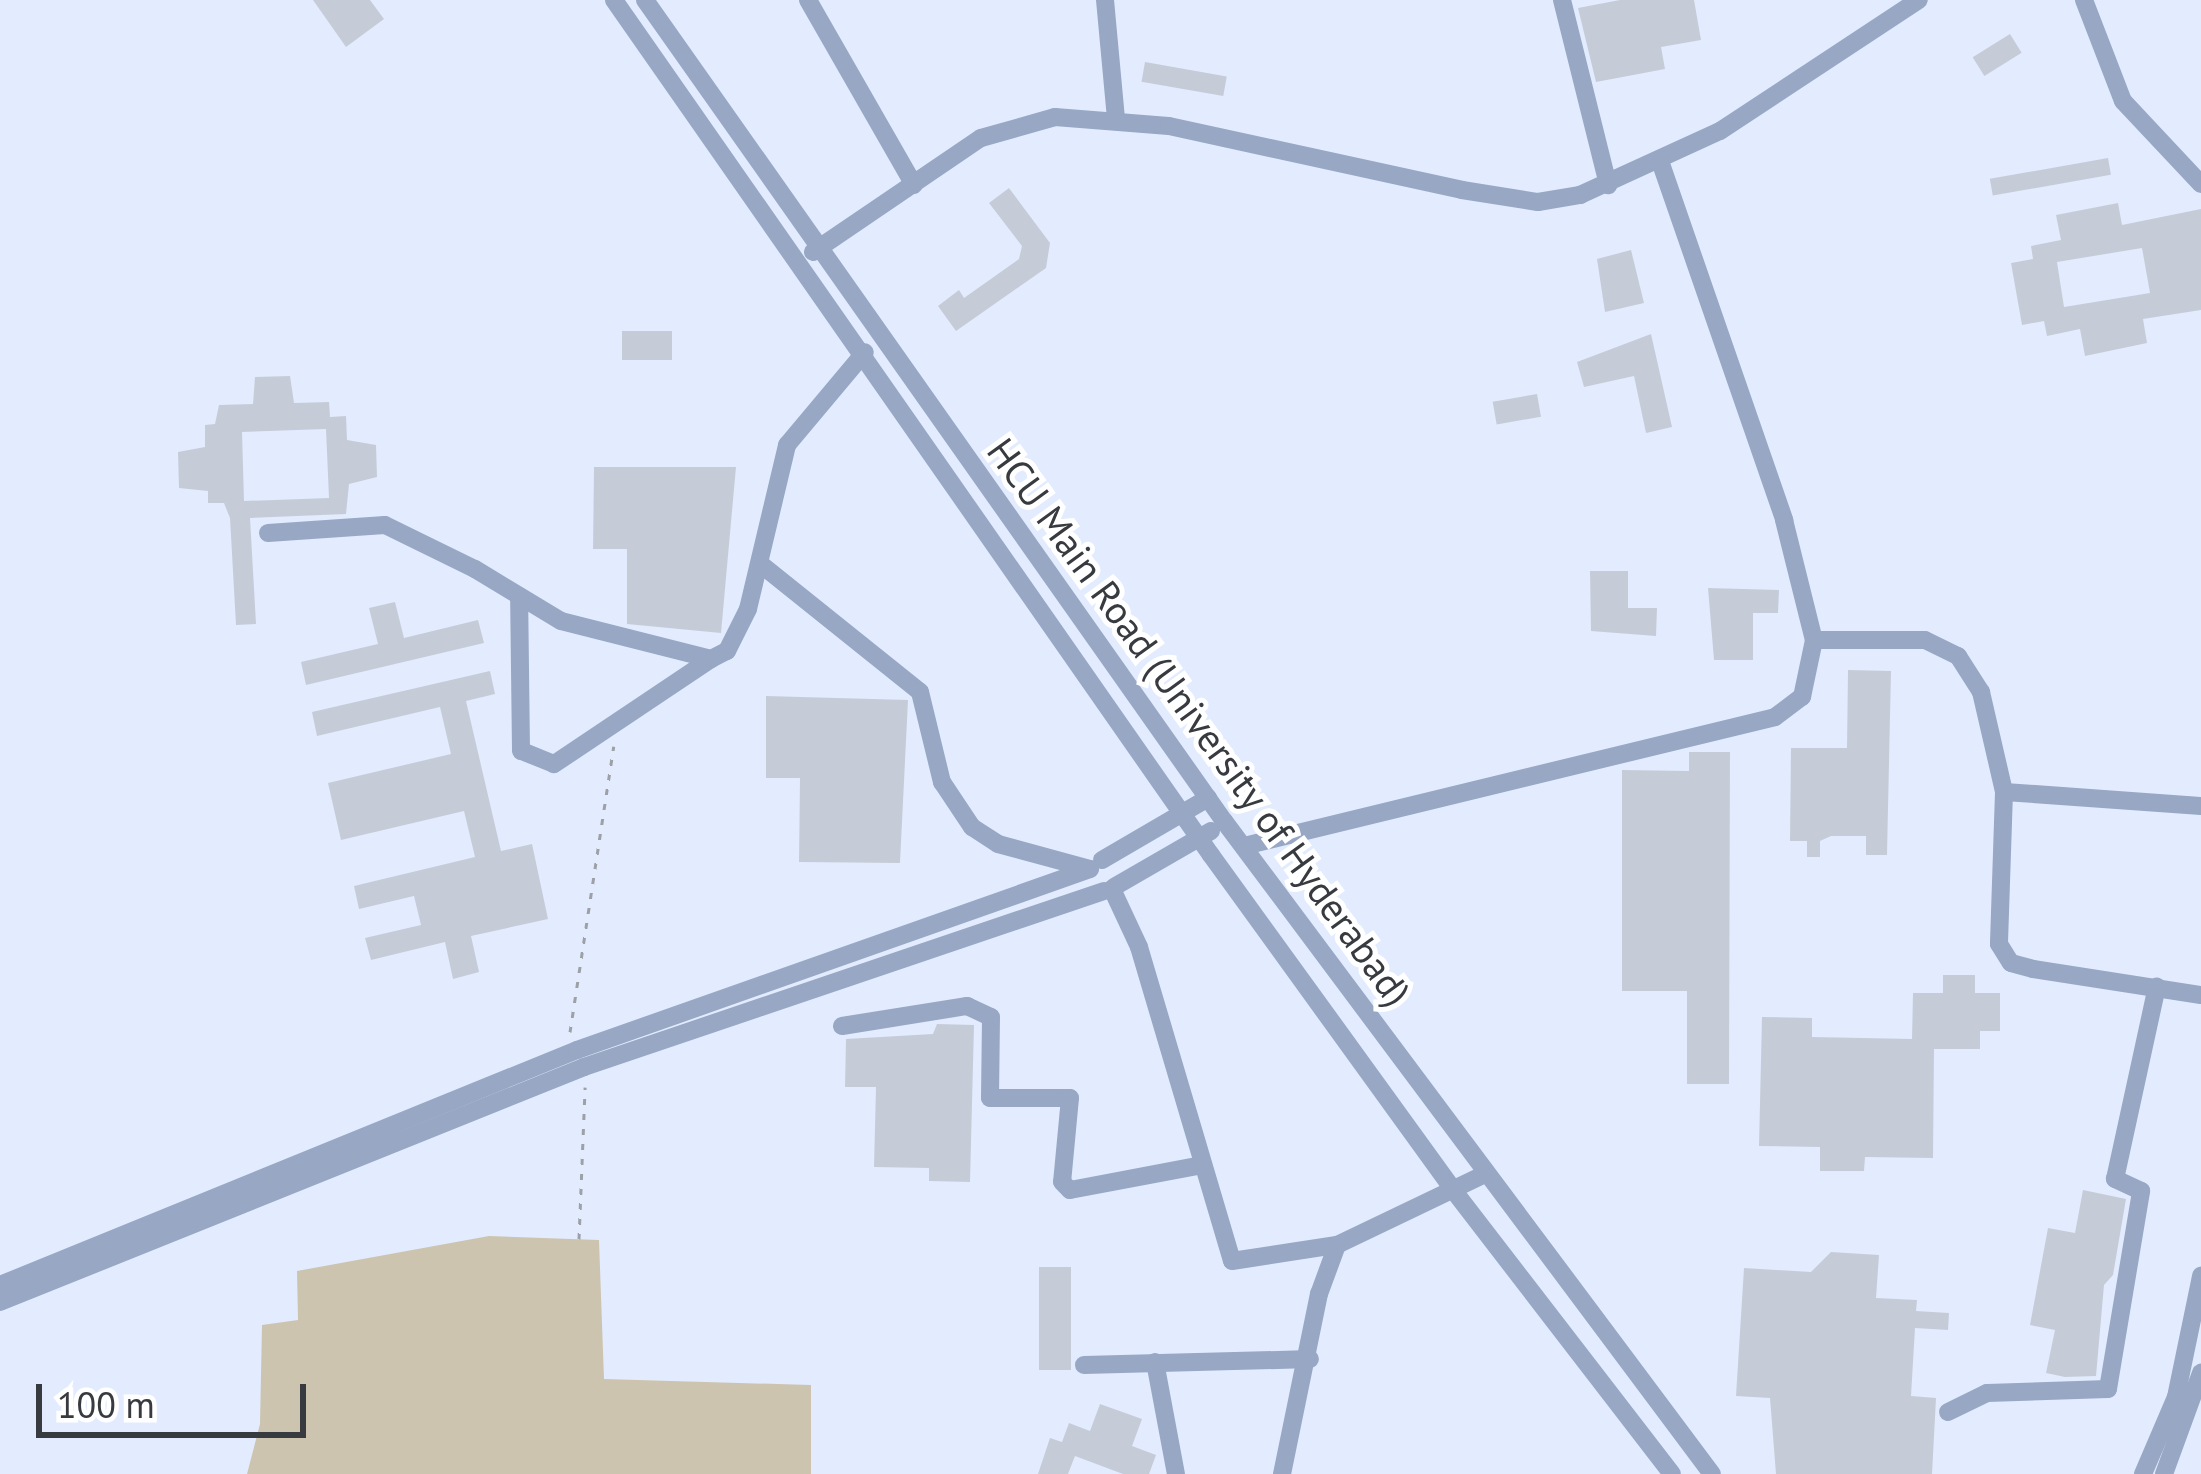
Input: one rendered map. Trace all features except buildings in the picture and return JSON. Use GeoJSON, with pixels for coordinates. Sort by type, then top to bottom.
{"type":"FeatureCollection","features":[{"type":"Feature","properties":{"kind":"street","name":"HCU Main Road (University of Hyderabad)"},"geometry":{"type":"LineString","coordinates":[[614,0],[1454,1191],[1672,1474]]}},
{"type":"Feature","properties":{"kind":"street","name":"HCU Main Road (University of Hyderabad)"},"geometry":{"type":"LineString","coordinates":[[645,0],[1224,821],[1483,1175],[1712,1474]]}},
{"type":"Feature","properties":{"kind":"street"},"geometry":{"type":"LineString","coordinates":[[808,0],[914,185]]}},
{"type":"Feature","properties":{"kind":"street"},"geometry":{"type":"LineString","coordinates":[[1105,0],[1116,119]]}},
{"type":"Feature","properties":{"kind":"street"},"geometry":{"type":"LineString","coordinates":[[1562,0],[1608,185]]}},
{"type":"Feature","properties":{"kind":"street"},"geometry":{"type":"LineString","coordinates":[[800,262],[1007,125],[1116,119],[1538,202],[1608,185],[1660,161],[1802,83],[1918,0]]}},
{"type":"Feature","properties":{"kind":"street"},"geometry":{"type":"LineString","coordinates":[[2084,0],[2123,101],[2201,184]]}},
{"type":"Feature","properties":{"kind":"street"},"geometry":{"type":"LineString","coordinates":[[1244,846],[1775,717],[1802,697],[1814,640],[1784,520],[1660,161]]}},
{"type":"Feature","properties":{"kind":"street"},"geometry":{"type":"LineString","coordinates":[[519,596],[521,751],[554,764],[727,651],[763,566],[787,445],[866,352]]}},
{"type":"Feature","properties":{"kind":"street"},"geometry":{"type":"LineString","coordinates":[[268,533],[385,525],[589,632],[711,658]]}},
{"type":"Feature","properties":{"kind":"street"},"geometry":{"type":"LineString","coordinates":[[763,566],[920,692],[942,782],[972,826],[998,844],[1096,865]]}},
{"type":"Feature","properties":{"kind":"street"},"geometry":{"type":"LineString","coordinates":[[1814,640],[1925,640],[1958,656],[1981,692],[2004,792],[1999,944],[2011,963],[2201,995]]}},
{"type":"Feature","properties":{"kind":"street"},"geometry":{"type":"LineString","coordinates":[[2004,792],[2201,806]]}},
{"type":"Feature","properties":{"kind":"street"},"geometry":{"type":"LineString","coordinates":[[0,1285],[1096,865],[1208,798]]}},
{"type":"Feature","properties":{"kind":"street"},"geometry":{"type":"LineString","coordinates":[[0,1302],[580,1059],[1110,889],[1224,821]]}},
{"type":"Feature","properties":{"kind":"street"},"geometry":{"type":"LineString","coordinates":[[1096,865],[1091,884],[1110,889]]}},
{"type":"Feature","properties":{"kind":"street"},"geometry":{"type":"LineString","coordinates":[[1110,889],[1145,967],[1232,1261],[1337,1245],[1483,1175]]}},
{"type":"Feature","properties":{"kind":"street"},"geometry":{"type":"LineString","coordinates":[[1948,1412],[1987,1393],[2108,1389],[2141,1191],[2115,1179],[2157,987]]}},
{"type":"Feature","properties":{"kind":"street"},"geometry":{"type":"LineString","coordinates":[[842,1026],[968,1006],[992,1017],[990,1098],[1070,1098],[1062,1182],[1070,1190],[1202,1165]]}},
{"type":"Feature","properties":{"kind":"street"},"geometry":{"type":"LineString","coordinates":[[1282,1474],[1310,1359],[1319,1294],[1337,1245]]}},
{"type":"Feature","properties":{"kind":"street"},"geometry":{"type":"LineString","coordinates":[[2143,1474],[2176,1396],[2201,1276]]}},
{"type":"Feature","properties":{"kind":"street"},"geometry":{"type":"LineString","coordinates":[[1084,1365],[1310,1359]]}},
{"type":"Feature","properties":{"kind":"street"},"geometry":{"type":"LineString","coordinates":[[1155,1362],[1176,1474]]}},
{"type":"Feature","properties":{"kind":"street"},"geometry":{"type":"LineString","coordinates":[[2164,1474],[2201,1373]]}},
{"type":"Feature","properties":{"kind":"path"},"geometry":{"type":"LineString","coordinates":[[579,1239],[580,1059],[568,1025],[620,721]]}},
{"type":"Feature","properties":{"kind":"shaded area"},"geometry":{"type":"Polygon","coordinates":[[[0,0],[2201,0],[2201,1474],[0,1474],[0,0]]]}},
{"type":"Feature","properties":{"kind":"shaded area"},"geometry":{"type":"Polygon","coordinates":[[[489,1236],[599,1240],[604,1379],[811,1385],[811,1474],[247,1474],[260,1424],[262,1325],[298,1320],[297,1271],[489,1236]]]}}]}
